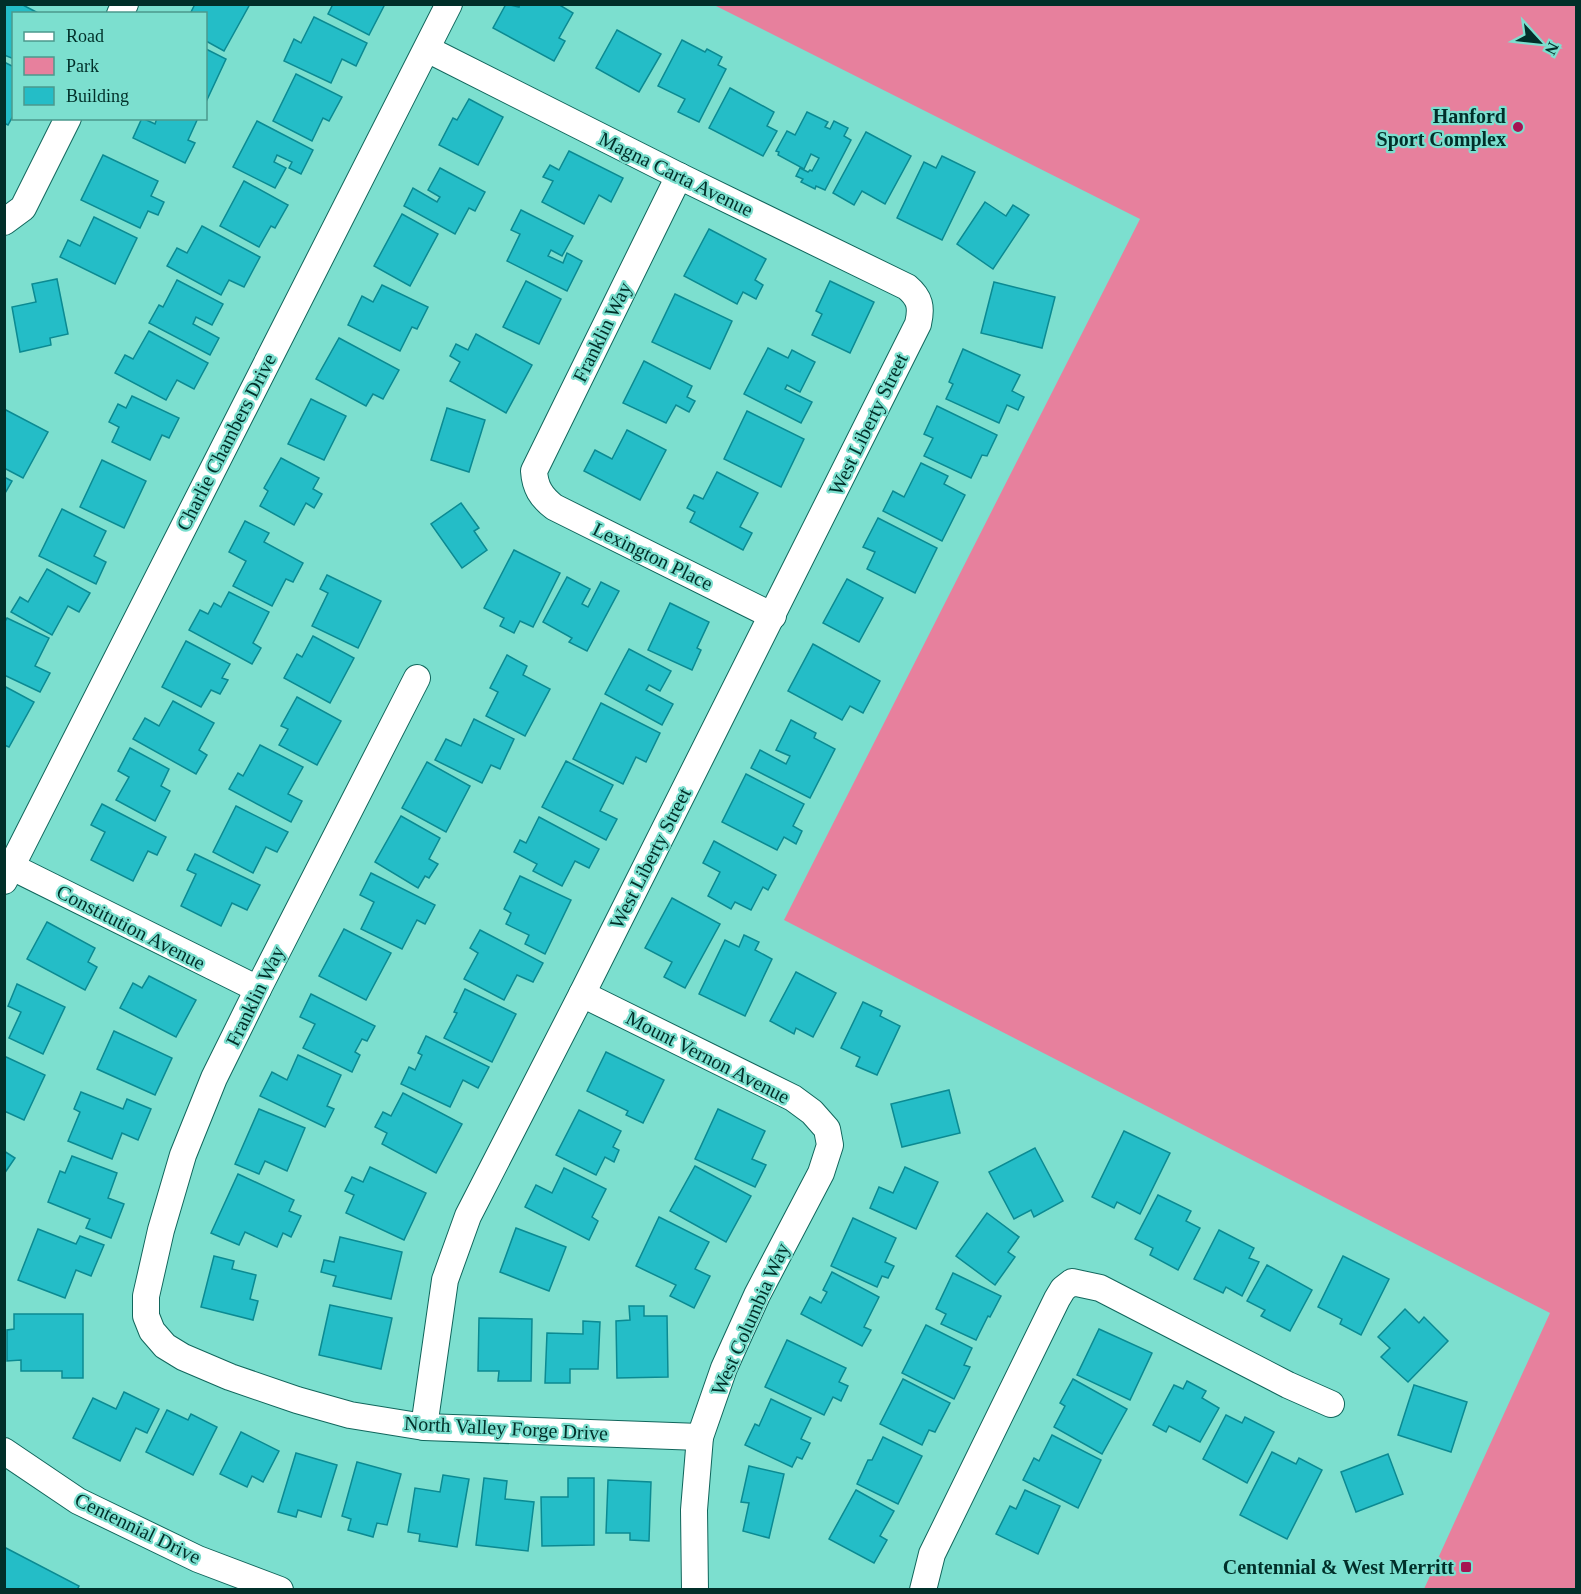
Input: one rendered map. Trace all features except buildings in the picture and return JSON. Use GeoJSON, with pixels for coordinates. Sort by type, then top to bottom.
{"type":"FeatureCollection","features":[{"type":"Feature","properties":{"kind":"street","name":"Charlie Chambers Drive"},"geometry":{"type":"LineString","coordinates":[[6,870],[449,4]]}},
{"type":"Feature","properties":{"kind":"street","name":"Magna Carta Avenue"},"geometry":{"type":"LineString","coordinates":[[427,49],[679,176],[907,287],[916,294],[920,303]]}},
{"type":"Feature","properties":{"kind":"street"},"geometry":{"type":"LineString","coordinates":[[4,222],[23,208],[67,120]]}},
{"type":"Feature","properties":{"kind":"street","name":"Franklin Way"},"geometry":{"type":"LineString","coordinates":[[538,490],[534,481],[534,471],[679,176]]}},
{"type":"Feature","properties":{"kind":"street","name":"West Liberty Street"},"geometry":{"type":"LineString","coordinates":[[424,1427],[445,1280],[468,1216],[918,324],[921,314],[920,303]]}},
{"type":"Feature","properties":{"kind":"street","name":"Lexington Place"},"geometry":{"type":"LineString","coordinates":[[538,490],[554,507],[772,616]]}},
{"type":"Feature","properties":{"kind":"street","name":"Franklin Way"},"geometry":{"type":"LineString","coordinates":[[152,1331],[146,1316],[146,1296],[161,1230],[183,1155],[214,1078],[417,678]]}},
{"type":"Feature","properties":{"kind":"street","name":"Constitution Avenue"},"geometry":{"type":"LineString","coordinates":[[6,870],[258,989]]}},
{"type":"Feature","properties":{"kind":"street","name":"Mount Vernon Avenue"},"geometry":{"type":"LineString","coordinates":[[582,994],[793,1098],[812,1112],[827,1129]]}},
{"type":"Feature","properties":{"kind":"street","name":"West Columbia Way"},"geometry":{"type":"LineString","coordinates":[[695,1590],[694,1510],[700,1437],[724,1368],[757,1295],[821,1173],[830,1145],[827,1129]]}},
{"type":"Feature","properties":{"kind":"street"},"geometry":{"type":"LineString","coordinates":[[923,1590],[938,1543],[1057,1299],[1063,1289],[1072,1282],[1100,1288],[1288,1385],[1331,1404]]}},
{"type":"Feature","properties":{"kind":"street","name":"North Valley Forge Drive"},"geometry":{"type":"LineString","coordinates":[[152,1331],[165,1346],[183,1357],[230,1377],[350,1415],[424,1427],[700,1437]]}},
{"type":"Feature","properties":{"kind":"street","name":"Centennial Drive"},"geometry":{"type":"LineString","coordinates":[[4,1450],[78,1501],[198,1559],[280,1590]]}},
{"type":"Feature","properties":{"kind":"green space"},"geometry":{"type":"Polygon","coordinates":[[[714,5],[1576,5],[1576,1589],[1424,1589],[1550,1313],[784,920],[1140,219],[714,5]]]}},
{"type":"Feature","properties":{"kind":"place","name":"Hanford Sport Complex"},"geometry":{"type":"Point","coordinates":[1518,127]}},
{"type":"Feature","properties":{"kind":"place","name":"Centennial & West Merritt"},"geometry":{"type":"Point","coordinates":[1466,1567]}}]}
